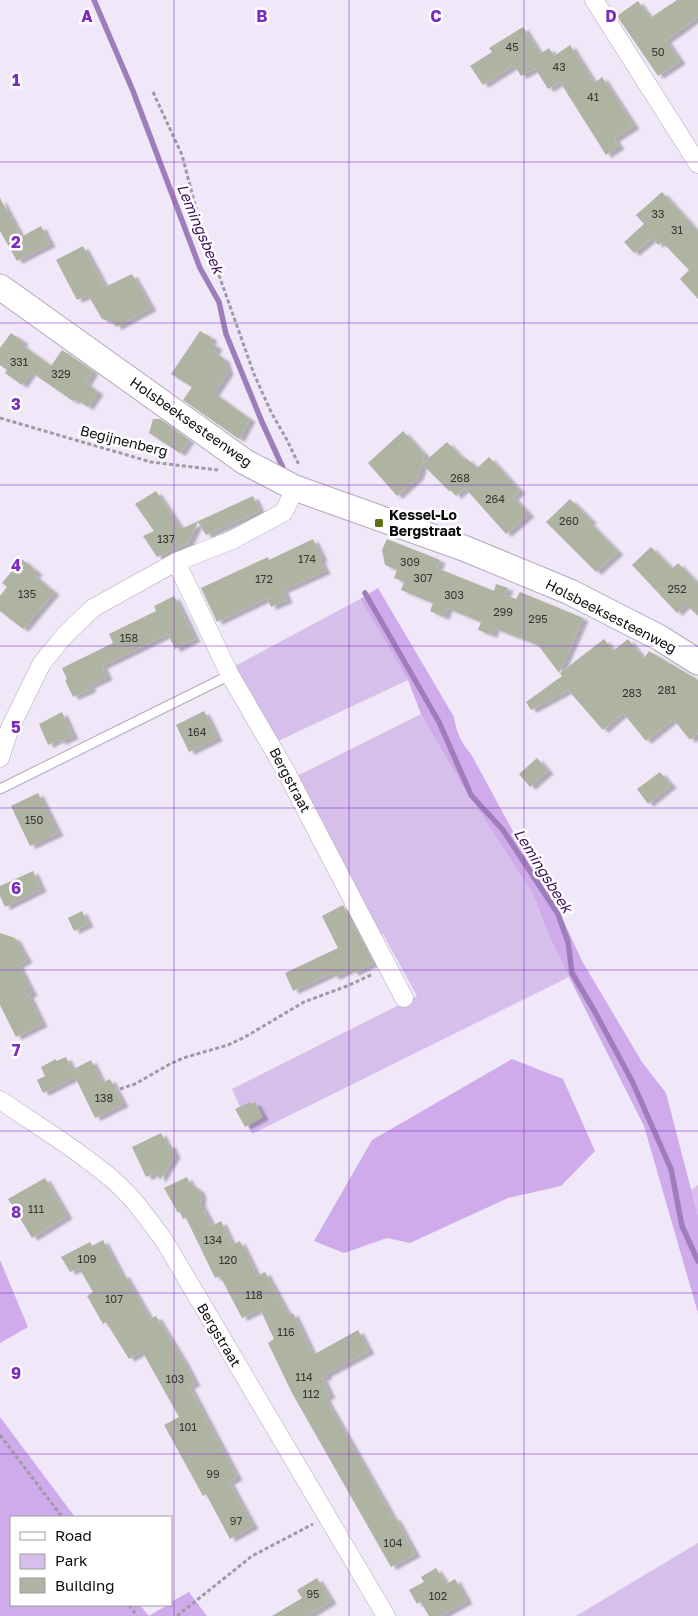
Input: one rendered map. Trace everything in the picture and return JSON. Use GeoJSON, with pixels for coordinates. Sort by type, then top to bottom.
{"type":"FeatureCollection","features":[{"type":"Feature","properties":{"kind":"street"},"geometry":{"type":"LineString","coordinates":[[594,0],[698,164]]}},
{"type":"Feature","properties":{"kind":"street","name":"Holsbeeksesteenweg"},"geometry":{"type":"LineString","coordinates":[[0,287],[245,462],[295,488],[466,549],[570,592],[660,638],[698,662]]}},
{"type":"Feature","properties":{"kind":"street"},"geometry":{"type":"LineString","coordinates":[[0,758],[10,728],[42,662],[65,635],[93,608],[176,562],[232,540],[284,512],[295,488]]}},
{"type":"Feature","properties":{"kind":"street","name":"Bergstraat"},"geometry":{"type":"LineString","coordinates":[[176,562],[230,675],[284,768],[404,998]]}},
{"type":"Feature","properties":{"kind":"street","name":"Bergstraat"},"geometry":{"type":"LineString","coordinates":[[0,1100],[108,1176],[139,1207],[165,1242],[386,1616]]}},
{"type":"Feature","properties":{"kind":"lane"},"geometry":{"type":"LineString","coordinates":[[0,789],[230,675]]}},
{"type":"Feature","properties":{"kind":"path"},"geometry":{"type":"LineString","coordinates":[[153,92],[182,154],[198,216],[254,374],[300,468],[295,488]]}},
{"type":"Feature","properties":{"kind":"path","name":"Begijnenberg"},"geometry":{"type":"LineString","coordinates":[[0,418],[151,462],[220,470],[245,462]]}},
{"type":"Feature","properties":{"kind":"path"},"geometry":{"type":"LineString","coordinates":[[120,1089],[135,1084],[183,1058],[228,1045],[304,1002],[388,968]]}},
{"type":"Feature","properties":{"kind":"path"},"geometry":{"type":"LineString","coordinates":[[0,1435],[61,1516]]}},
{"type":"Feature","properties":{"kind":"path"},"geometry":{"type":"LineString","coordinates":[[177,1616],[252,1556],[326,1516]]}},
{"type":"Feature","properties":{"kind":"green space"},"geometry":{"type":"Polygon","coordinates":[[[360,599],[408,680],[276,742],[233,667],[360,599]]]}},
{"type":"Feature","properties":{"kind":"green space"},"geometry":{"type":"Polygon","coordinates":[[[421,714],[459,780],[533,894],[547,931],[569,977],[252,1134],[232,1089],[417,996],[383,934],[377,937],[295,777],[421,714]]]}},
{"type":"Feature","properties":{"kind":"green space"},"geometry":{"type":"Polygon","coordinates":[[[698,1185],[698,1216],[691,1190],[698,1185]]]}},
{"type":"Feature","properties":{"kind":"green space"},"geometry":{"type":"Polygon","coordinates":[[[698,1543],[698,1616],[576,1616],[698,1543]]]}},
{"type":"Feature","properties":{"kind":"shaded area"},"geometry":{"type":"Polygon","coordinates":[[[378,588],[454,717],[462,741],[560,913],[582,961],[642,1062],[666,1093],[698,1216],[698,1313],[644,1126],[569,977],[547,931],[533,894],[459,780],[421,714],[408,680],[360,599],[378,588]]]}},
{"type":"Feature","properties":{"kind":"shaded area"},"geometry":{"type":"Polygon","coordinates":[[[512,1059],[563,1079],[595,1151],[561,1186],[508,1198],[410,1243],[387,1238],[344,1253],[314,1241],[372,1140],[512,1059]]]}},
{"type":"Feature","properties":{"kind":"shaded area"},"geometry":{"type":"Polygon","coordinates":[[[0,1260],[28,1327],[0,1343],[0,1260]]]}},
{"type":"Feature","properties":{"kind":"shaded area"},"geometry":{"type":"Polygon","coordinates":[[[0,1417],[74,1516],[10,1516],[10,1606],[141,1606],[149,1616],[0,1616],[0,1417]]]}},
{"type":"Feature","properties":{"kind":"shaded area"},"geometry":{"type":"Polygon","coordinates":[[[189,1592],[207,1616],[149,1616],[165,1606],[172,1606],[172,1601],[189,1592]]]}},
{"type":"Feature","properties":{"kind":"building"},"geometry":{"type":"Polygon","coordinates":[[[677,0],[698,0],[698,17],[666,40],[680,61],[658,76],[617,16],[638,1],[650,18],[677,0]]]}},
{"type":"Feature","properties":{"kind":"building"},"geometry":{"type":"Polygon","coordinates":[[[523,27],[540,54],[549,48],[554,56],[570,45],[594,83],[602,77],[634,126],[614,139],[619,146],[606,155],[560,82],[548,89],[535,68],[521,76],[514,65],[483,85],[470,66],[492,52],[489,48],[523,27]]]}},
{"type":"Feature","properties":{"kind":"building"},"geometry":{"type":"Polygon","coordinates":[[[662,192],[698,232],[698,299],[680,279],[689,270],[662,242],[658,245],[652,238],[634,253],[624,242],[644,224],[636,215],[662,192]]]}},
{"type":"Feature","properties":{"kind":"building"},"geometry":{"type":"Polygon","coordinates":[[[0,198],[21,237],[41,226],[50,244],[17,261],[0,231],[0,198]]]}},
{"type":"Feature","properties":{"kind":"building"},"geometry":{"type":"Polygon","coordinates":[[[83,246],[105,287],[132,274],[151,308],[116,327],[114,323],[102,319],[88,295],[77,300],[56,260],[83,246]]]}},
{"type":"Feature","properties":{"kind":"building"},"geometry":{"type":"Polygon","coordinates":[[[200,331],[212,338],[210,342],[217,347],[214,352],[224,359],[228,372],[214,393],[250,419],[239,439],[183,400],[192,387],[171,374],[200,331]]]}},
{"type":"Feature","properties":{"kind":"building"},"geometry":{"type":"Polygon","coordinates":[[[11,333],[23,341],[21,344],[51,366],[62,350],[93,371],[86,383],[98,392],[88,407],[77,400],[73,401],[31,372],[22,385],[5,373],[7,370],[0,365],[0,348],[11,333]]]}},
{"type":"Feature","properties":{"kind":"building"},"geometry":{"type":"Polygon","coordinates":[[[153,419],[160,419],[189,440],[180,453],[149,433],[153,419]]]}},
{"type":"Feature","properties":{"kind":"building"},"geometry":{"type":"Polygon","coordinates":[[[403,431],[425,455],[418,477],[397,496],[368,463],[403,431]]]}},
{"type":"Feature","properties":{"kind":"building"},"geometry":{"type":"Polygon","coordinates":[[[447,442],[464,460],[466,458],[477,468],[489,457],[520,491],[513,497],[529,514],[506,534],[465,488],[456,496],[422,464],[447,442]]]}},
{"type":"Feature","properties":{"kind":"building"},"geometry":{"type":"Polygon","coordinates":[[[156,491],[181,529],[253,496],[260,511],[206,535],[198,522],[188,543],[157,557],[143,536],[154,531],[135,504],[156,491]]]}},
{"type":"Feature","properties":{"kind":"building"},"geometry":{"type":"Polygon","coordinates":[[[570,499],[618,552],[596,572],[546,522],[570,499]]]}},
{"type":"Feature","properties":{"kind":"building"},"geometry":{"type":"Polygon","coordinates":[[[313,539],[322,558],[320,560],[325,571],[283,590],[287,600],[271,607],[267,598],[217,622],[201,588],[268,557],[269,560],[313,539]]]}},
{"type":"Feature","properties":{"kind":"building"},"geometry":{"type":"Polygon","coordinates":[[[387,539],[440,560],[437,568],[494,591],[496,584],[508,588],[505,595],[516,599],[520,592],[583,618],[559,673],[538,645],[494,628],[492,635],[478,630],[481,622],[447,608],[444,617],[430,611],[433,603],[401,590],[404,582],[394,578],[397,570],[385,565],[382,550],[387,539]]]}},
{"type":"Feature","properties":{"kind":"building"},"geometry":{"type":"Polygon","coordinates":[[[651,547],[672,569],[678,563],[698,584],[698,616],[686,604],[677,613],[632,565],[651,547]]]}},
{"type":"Feature","properties":{"kind":"building"},"geometry":{"type":"Polygon","coordinates":[[[22,559],[37,572],[34,575],[54,592],[23,629],[0,611],[0,596],[7,587],[2,583],[22,559]]]}},
{"type":"Feature","properties":{"kind":"building"},"geometry":{"type":"Polygon","coordinates":[[[174,596],[195,639],[175,649],[168,634],[102,666],[107,677],[89,686],[91,689],[73,697],[62,668],[113,643],[109,634],[156,611],[154,606],[174,596]]]}},
{"type":"Feature","properties":{"kind":"building"},"geometry":{"type":"Polygon","coordinates":[[[604,639],[613,651],[628,639],[644,659],[649,651],[698,680],[698,733],[690,740],[673,719],[646,741],[623,713],[603,730],[568,690],[531,710],[526,702],[562,676],[560,673],[604,639]]]}},
{"type":"Feature","properties":{"kind":"building"},"geometry":{"type":"Polygon","coordinates":[[[204,711],[217,738],[189,752],[176,725],[204,711]]]}},
{"type":"Feature","properties":{"kind":"building"},"geometry":{"type":"Polygon","coordinates":[[[62,712],[73,736],[60,742],[59,739],[48,745],[39,724],[62,712]]]}},
{"type":"Feature","properties":{"kind":"building"},"geometry":{"type":"Polygon","coordinates":[[[537,758],[548,771],[530,787],[519,774],[537,758]]]}},
{"type":"Feature","properties":{"kind":"building"},"geometry":{"type":"Polygon","coordinates":[[[660,772],[671,785],[648,804],[637,789],[660,772]]]}},
{"type":"Feature","properties":{"kind":"building"},"geometry":{"type":"Polygon","coordinates":[[[38,793],[58,833],[30,846],[11,806],[38,793]]]}},
{"type":"Feature","properties":{"kind":"building"},"geometry":{"type":"Polygon","coordinates":[[[33,871],[41,889],[5,907],[0,896],[0,886],[33,871]]]}},
{"type":"Feature","properties":{"kind":"building"},"geometry":{"type":"Polygon","coordinates":[[[343,905],[374,963],[353,973],[351,969],[334,977],[332,973],[293,991],[285,973],[338,948],[322,916],[343,905]]]}},
{"type":"Feature","properties":{"kind":"building"},"geometry":{"type":"Polygon","coordinates":[[[82,911],[88,924],[74,931],[68,918],[82,911]]]}},
{"type":"Feature","properties":{"kind":"building"},"geometry":{"type":"Polygon","coordinates":[[[0,933],[15,938],[27,960],[18,965],[32,993],[28,995],[42,1024],[16,1037],[0,1005],[0,933]]]}},
{"type":"Feature","properties":{"kind":"building"},"geometry":{"type":"Polygon","coordinates":[[[66,1057],[72,1070],[91,1060],[102,1083],[110,1079],[123,1104],[95,1118],[75,1077],[43,1093],[37,1080],[45,1076],[41,1067],[56,1059],[56,1061],[66,1057]]]}},
{"type":"Feature","properties":{"kind":"building"},"geometry":{"type":"Polygon","coordinates":[[[250,1102],[251,1104],[255,1102],[263,1117],[245,1127],[235,1109],[250,1102]]]}},
{"type":"Feature","properties":{"kind":"building"},"geometry":{"type":"Polygon","coordinates":[[[161,1133],[167,1145],[170,1144],[175,1155],[160,1180],[157,1172],[146,1177],[132,1147],[161,1133]]]}},
{"type":"Feature","properties":{"kind":"building"},"geometry":{"type":"Polygon","coordinates":[[[187,1177],[189,1182],[199,1190],[201,1196],[200,1203],[212,1226],[221,1221],[232,1245],[240,1241],[257,1276],[265,1272],[288,1315],[293,1313],[313,1355],[358,1330],[369,1351],[322,1378],[330,1395],[325,1398],[415,1554],[391,1567],[292,1393],[268,1343],[274,1339],[260,1309],[242,1318],[220,1276],[215,1278],[186,1218],[183,1219],[180,1212],[178,1213],[164,1188],[187,1177]]]}},
{"type":"Feature","properties":{"kind":"building"},"geometry":{"type":"Polygon","coordinates":[[[45,1178],[67,1216],[32,1238],[8,1199],[45,1178]]]}},
{"type":"Feature","properties":{"kind":"building"},"geometry":{"type":"Polygon","coordinates":[[[103,1240],[122,1276],[124,1274],[150,1319],[156,1316],[183,1360],[195,1383],[189,1386],[237,1477],[229,1482],[253,1526],[230,1539],[206,1494],[203,1496],[164,1425],[179,1417],[142,1351],[129,1359],[106,1322],[103,1324],[87,1296],[93,1292],[79,1268],[70,1272],[61,1257],[90,1242],[92,1246],[103,1240]]]}},
{"type":"Feature","properties":{"kind":"building"},"geometry":{"type":"Polygon","coordinates":[[[436,1568],[446,1584],[455,1579],[467,1601],[440,1616],[429,1616],[420,1601],[417,1604],[409,1590],[424,1582],[421,1577],[436,1568]]]}},
{"type":"Feature","properties":{"kind":"building"},"geometry":{"type":"Polygon","coordinates":[[[317,1578],[331,1601],[307,1616],[272,1616],[302,1598],[297,1590],[317,1578]]]}},
{"type":"Feature","properties":{"kind":"waterway","name":"Lemingsbeek"},"geometry":{"type":"LineString","coordinates":[[94,0],[133,91],[200,268],[219,302],[226,334],[283,468]]}},
{"type":"Feature","properties":{"kind":"waterway","name":"Lemingsbeek"},"geometry":{"type":"LineString","coordinates":[[365,593],[439,722],[471,795],[503,830],[558,914],[568,942],[572,973],[632,1081],[671,1169],[682,1226],[698,1261]]}},
{"type":"Feature","properties":{"kind":"place","name":"Kessel-Lo Bergstraat"},"geometry":{"type":"Point","coordinates":[379,523]}}]}
